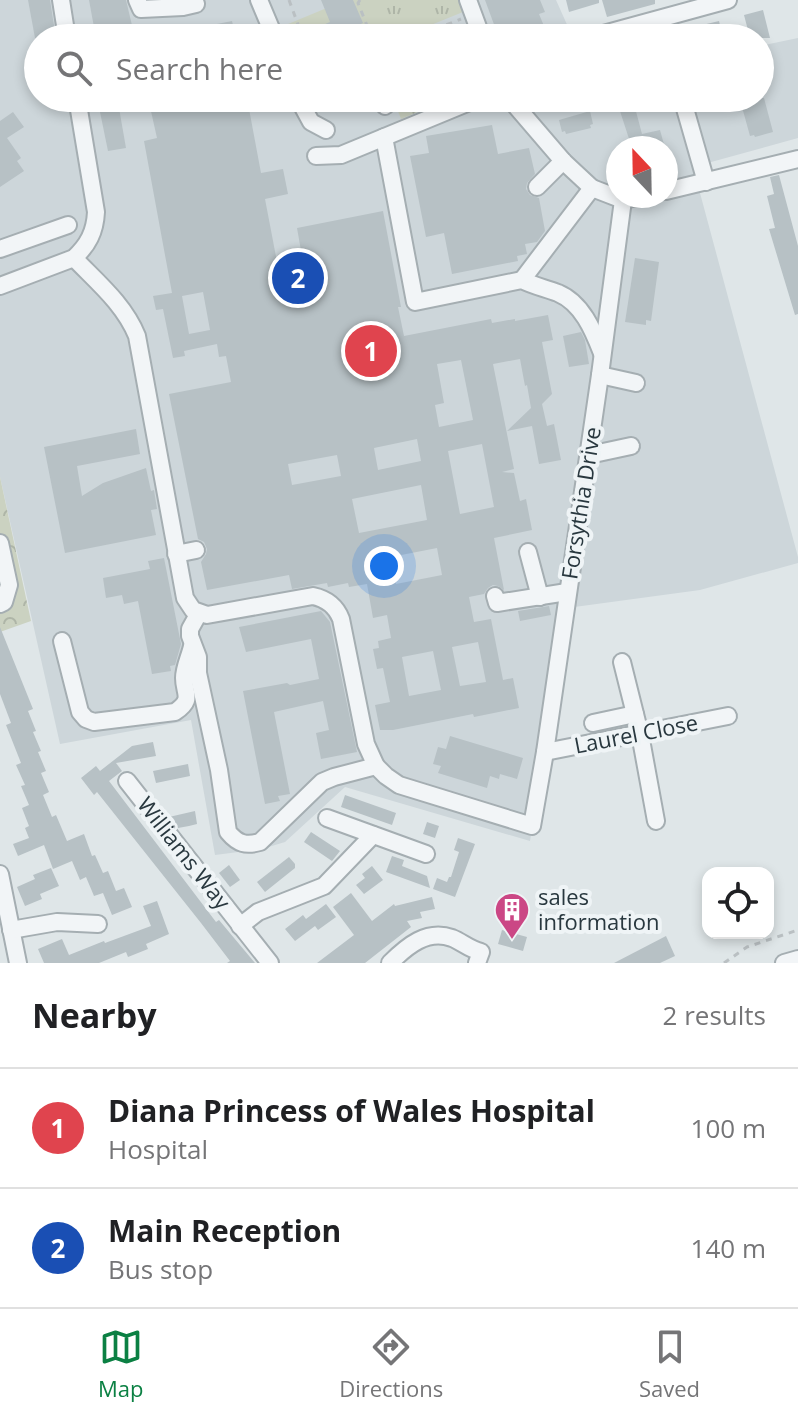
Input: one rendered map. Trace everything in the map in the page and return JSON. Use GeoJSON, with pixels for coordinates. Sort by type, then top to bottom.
{"type":"FeatureCollection","features":[{"type":"Feature","properties":{"kind":"street"},"geometry":{"type":"LineString","coordinates":[[61,0],[65,24]]}},
{"type":"Feature","properties":{"kind":"street"},"geometry":{"type":"LineString","coordinates":[[137,0],[141,9],[187,4]]}},
{"type":"Feature","properties":{"kind":"street"},"geometry":{"type":"LineString","coordinates":[[259,0],[269,24]]}},
{"type":"Feature","properties":{"kind":"street"},"geometry":{"type":"LineString","coordinates":[[640,24],[728,0]]}},
{"type":"Feature","properties":{"kind":"street"},"geometry":{"type":"LineString","coordinates":[[0,286],[74,258],[90,240],[96,212],[79,112]]}},
{"type":"Feature","properties":{"kind":"street"},"geometry":{"type":"LineString","coordinates":[[306,112],[311,122],[326,130]]}},
{"type":"Feature","properties":{"kind":"street"},"geometry":{"type":"LineString","coordinates":[[316,156],[341,155],[445,112]]}},
{"type":"Feature","properties":{"kind":"street"},"geometry":{"type":"LineString","coordinates":[[521,112],[563,161],[592,188],[606,193]]}},
{"type":"Feature","properties":{"kind":"street"},"geometry":{"type":"LineString","coordinates":[[686,112],[706,182]]}},
{"type":"Feature","properties":{"kind":"street"},"geometry":{"type":"LineString","coordinates":[[384,137],[415,302],[522,280],[569,299],[588,322],[603,355]]}},
{"type":"Feature","properties":{"kind":"street"},"geometry":{"type":"LineString","coordinates":[[678,188],[798,159]]}},
{"type":"Feature","properties":{"kind":"street"},"geometry":{"type":"LineString","coordinates":[[537,187],[563,161]]}},
{"type":"Feature","properties":{"kind":"street"},"geometry":{"type":"LineString","coordinates":[[522,280],[592,188]]}},
{"type":"Feature","properties":{"kind":"street","name":"Forsythia Drive"},"geometry":{"type":"LineString","coordinates":[[376,766],[399,785],[532,826],[589,455],[622,208]]}},
{"type":"Feature","properties":{"kind":"street"},"geometry":{"type":"LineString","coordinates":[[0,249],[68,225]]}},
{"type":"Feature","properties":{"kind":"street"},"geometry":{"type":"LineString","coordinates":[[74,258],[112,296],[137,336],[176,554],[189,606],[207,615],[313,596],[334,606],[341,619],[366,744],[376,766],[322,782],[260,842],[249,845],[234,840],[228,832],[219,770],[198,673],[198,657],[190,636]]}},
{"type":"Feature","properties":{"kind":"street"},"geometry":{"type":"LineString","coordinates":[[600,375],[636,383]]}},
{"type":"Feature","properties":{"kind":"street"},"geometry":{"type":"LineString","coordinates":[[589,455],[631,446]]}},
{"type":"Feature","properties":{"kind":"street"},"geometry":{"type":"LineString","coordinates":[[0,543],[9,585],[4,602],[0,604]]}},
{"type":"Feature","properties":{"kind":"street"},"geometry":{"type":"LineString","coordinates":[[176,554],[196,550]]}},
{"type":"Feature","properties":{"kind":"street"},"geometry":{"type":"LineString","coordinates":[[528,552],[540,597]]}},
{"type":"Feature","properties":{"kind":"street"},"geometry":{"type":"LineString","coordinates":[[495,596],[497,603],[567,592]]}},
{"type":"Feature","properties":{"kind":"street"},"geometry":{"type":"LineString","coordinates":[[62,641],[80,712],[86,719],[94,722],[175,712],[186,701],[184,678],[192,646],[190,629],[199,613]]}},
{"type":"Feature","properties":{"kind":"street"},"geometry":{"type":"LineString","coordinates":[[622,662],[640,734],[656,821]]}},
{"type":"Feature","properties":{"kind":"street"},"geometry":{"type":"LineString","coordinates":[[593,723],[635,714]]}},
{"type":"Feature","properties":{"kind":"street","name":"Laurel Close"},"geometry":{"type":"LineString","coordinates":[[545,752],[728,716]]}},
{"type":"Feature","properties":{"kind":"street","name":"Williams Way"},"geometry":{"type":"LineString","coordinates":[[127,781],[270,963]]}},
{"type":"Feature","properties":{"kind":"street"},"geometry":{"type":"LineString","coordinates":[[327,818],[426,854]]}},
{"type":"Feature","properties":{"kind":"street","name":"Williams Way"},"geometry":{"type":"LineString","coordinates":[[240,926],[258,912],[324,886],[373,835]]}},
{"type":"Feature","properties":{"kind":"street"},"geometry":{"type":"LineString","coordinates":[[0,874],[18,963]]}},
{"type":"Feature","properties":{"kind":"street"},"geometry":{"type":"LineString","coordinates":[[11,930],[57,922],[98,924]]}},
{"type":"Feature","properties":{"kind":"street"},"geometry":{"type":"LineString","coordinates":[[390,963],[417,940],[433,935],[453,938],[479,958]]}},
{"type":"Feature","properties":{"kind":"street"},"geometry":{"type":"LineString","coordinates":[[784,963],[798,959]]}},
{"type":"Feature","properties":{"kind":"path"},"geometry":{"type":"LineString","coordinates":[[289,0],[298,24]]}},
{"type":"Feature","properties":{"kind":"path"},"geometry":{"type":"LineString","coordinates":[[358,1],[367,24]]}},
{"type":"Feature","properties":{"kind":"path"},"geometry":{"type":"LineString","coordinates":[[439,24],[470,7]]}},
{"type":"Feature","properties":{"kind":"path"},"geometry":{"type":"LineString","coordinates":[[724,963],[747,947],[798,930]]}},
{"type":"Feature","properties":{"kind":"shaded area"},"geometry":{"type":"Polygon","coordinates":[[[0,0],[556,0],[567,24],[24,24],[24,112],[774,112],[774,43],[798,38],[798,138],[693,167],[798,563],[700,590],[567,608],[530,841],[345,787],[285,842],[262,849],[215,855],[191,720],[60,744],[0,477],[0,0]]]}},
{"type":"Feature","properties":{"kind":"green space"},"geometry":{"type":"Polygon","coordinates":[[[346,0],[458,0],[463,12],[433,24],[288,24],[346,0]]]}},
{"type":"Feature","properties":{"kind":"green space"},"geometry":{"type":"Polygon","coordinates":[[[398,112],[418,112],[401,119],[398,112]]]}},
{"type":"Feature","properties":{"kind":"green space"},"geometry":{"type":"Polygon","coordinates":[[[0,477],[31,621],[0,632],[0,477]]]}},
{"type":"Feature","properties":{"kind":"building"},"geometry":{"type":"Polygon","coordinates":[[[28,0],[50,0],[54,24],[32,24],[28,0]]]}},
{"type":"Feature","properties":{"kind":"building"},"geometry":{"type":"Polygon","coordinates":[[[89,0],[126,0],[132,24],[93,24],[89,0]]]}},
{"type":"Feature","properties":{"kind":"building"},"geometry":{"type":"Polygon","coordinates":[[[321,0],[353,0],[363,23],[325,24],[330,22],[321,0]]]}},
{"type":"Feature","properties":{"kind":"building"},"geometry":{"type":"Polygon","coordinates":[[[485,0],[540,0],[545,12],[539,14],[543,24],[494,24],[485,0]]]}},
{"type":"Feature","properties":{"kind":"building"},"geometry":{"type":"Polygon","coordinates":[[[566,0],[599,0],[599,3],[569,12],[566,0]]]}},
{"type":"Feature","properties":{"kind":"building"},"geometry":{"type":"Polygon","coordinates":[[[602,0],[655,0],[655,4],[607,17],[602,0]]]}},
{"type":"Feature","properties":{"kind":"building"},"geometry":{"type":"Polygon","coordinates":[[[763,10],[766,24],[746,24],[744,15],[763,10]]]}},
{"type":"Feature","properties":{"kind":"building"},"geometry":{"type":"Polygon","coordinates":[[[13,112],[24,127],[7,138],[21,158],[17,161],[24,171],[0,187],[0,121],[13,112]]]}},
{"type":"Feature","properties":{"kind":"building"},"geometry":{"type":"Polygon","coordinates":[[[100,112],[120,112],[126,148],[108,151],[100,112]]]}},
{"type":"Feature","properties":{"kind":"building"},"geometry":{"type":"Polygon","coordinates":[[[151,112],[250,112],[261,173],[283,169],[288,194],[265,199],[278,267],[303,262],[297,228],[383,211],[404,336],[491,319],[492,323],[548,315],[553,340],[542,342],[552,394],[542,404],[547,426],[554,424],[561,460],[539,464],[532,426],[507,431],[531,408],[527,385],[520,359],[493,364],[514,469],[502,472],[514,473],[520,501],[526,499],[532,530],[494,538],[504,590],[493,585],[484,594],[469,597],[474,622],[491,619],[503,680],[513,678],[519,708],[380,730],[375,705],[390,702],[383,668],[377,669],[373,649],[379,648],[378,641],[391,638],[387,615],[373,618],[367,584],[349,587],[348,583],[328,587],[327,583],[292,589],[289,575],[207,590],[201,562],[207,549],[204,542],[198,539],[169,394],[231,382],[226,356],[219,357],[217,344],[184,351],[185,356],[173,358],[163,309],[156,310],[153,296],[172,293],[144,141],[157,138],[151,112]],[[203,292],[182,296],[189,334],[210,330],[203,292]],[[461,360],[437,364],[444,403],[435,405],[439,427],[473,420],[461,360]],[[417,439],[374,448],[378,470],[421,461],[417,439]],[[482,444],[448,451],[460,514],[494,507],[482,444]],[[337,455],[288,464],[292,485],[341,476],[337,455]],[[421,485],[352,499],[359,533],[427,520],[421,485]],[[437,548],[391,557],[396,584],[442,575],[437,548]],[[478,642],[452,647],[460,686],[486,682],[478,642]],[[433,651],[402,657],[409,696],[441,690],[433,651]]]}},
{"type":"Feature","properties":{"kind":"building"},"geometry":{"type":"Polygon","coordinates":[[[590,112],[593,124],[591,128],[566,134],[562,132],[559,120],[590,112]]]}},
{"type":"Feature","properties":{"kind":"building"},"geometry":{"type":"Polygon","coordinates":[[[620,112],[636,112],[642,134],[660,130],[662,136],[628,136],[620,112]]]}},
{"type":"Feature","properties":{"kind":"building"},"geometry":{"type":"Polygon","coordinates":[[[743,112],[768,112],[773,132],[750,136],[743,112]]]}},
{"type":"Feature","properties":{"kind":"building"},"geometry":{"type":"Polygon","coordinates":[[[492,125],[498,154],[529,148],[535,174],[526,189],[530,195],[539,198],[545,231],[537,242],[525,244],[527,254],[517,256],[518,261],[452,274],[444,233],[426,237],[410,156],[429,153],[426,136],[492,125]]]}},
{"type":"Feature","properties":{"kind":"building"},"geometry":{"type":"Polygon","coordinates":[[[779,175],[798,246],[798,314],[795,315],[769,229],[775,228],[767,196],[774,194],[770,177],[779,175]]]}},
{"type":"Feature","properties":{"kind":"building"},"geometry":{"type":"Polygon","coordinates":[[[635,258],[659,262],[651,321],[646,320],[646,325],[625,322],[635,258]]]}},
{"type":"Feature","properties":{"kind":"building"},"geometry":{"type":"Polygon","coordinates":[[[581,332],[589,364],[569,367],[563,336],[581,332]]]}},
{"type":"Feature","properties":{"kind":"building"},"geometry":{"type":"Polygon","coordinates":[[[136,429],[140,454],[77,466],[82,496],[103,483],[146,468],[157,509],[151,510],[156,535],[65,553],[44,447],[136,429]]]}},
{"type":"Feature","properties":{"kind":"building"},"geometry":{"type":"Polygon","coordinates":[[[164,558],[181,644],[175,665],[170,666],[171,671],[152,674],[138,601],[124,604],[122,595],[106,598],[103,578],[150,569],[148,561],[164,558]]]}},
{"type":"Feature","properties":{"kind":"building"},"geometry":{"type":"Polygon","coordinates":[[[549,606],[551,615],[520,621],[518,611],[549,606]]]}},
{"type":"Feature","properties":{"kind":"building"},"geometry":{"type":"Polygon","coordinates":[[[321,611],[330,622],[357,752],[321,759],[316,733],[329,730],[323,701],[274,712],[290,794],[278,796],[280,801],[265,804],[243,691],[319,679],[311,639],[246,652],[239,627],[321,611]]]}},
{"type":"Feature","properties":{"kind":"building"},"geometry":{"type":"Polygon","coordinates":[[[0,627],[33,709],[28,711],[46,771],[41,773],[49,792],[43,795],[52,817],[56,815],[67,841],[84,834],[92,856],[95,855],[103,873],[108,871],[116,891],[124,888],[132,907],[112,915],[103,893],[94,896],[86,877],[80,880],[72,861],[53,869],[44,845],[18,856],[13,844],[29,838],[25,828],[29,826],[22,808],[29,805],[16,765],[21,763],[6,725],[11,723],[0,694],[0,627]]]}},
{"type":"Feature","properties":{"kind":"building"},"geometry":{"type":"Polygon","coordinates":[[[450,736],[523,758],[517,779],[500,774],[499,779],[490,776],[487,788],[438,773],[441,766],[433,764],[438,747],[446,749],[450,736]]]}},
{"type":"Feature","properties":{"kind":"building"},"geometry":{"type":"Polygon","coordinates":[[[153,742],[156,756],[116,763],[122,771],[109,781],[216,922],[219,920],[255,963],[227,963],[230,961],[201,923],[97,792],[94,795],[81,778],[96,766],[100,771],[132,746],[153,742]]]}},
{"type":"Feature","properties":{"kind":"building"},"geometry":{"type":"Polygon","coordinates":[[[188,764],[190,776],[156,783],[153,771],[188,764]]]}},
{"type":"Feature","properties":{"kind":"building"},"geometry":{"type":"Polygon","coordinates":[[[345,795],[396,813],[392,825],[341,807],[345,795]]]}},
{"type":"Feature","properties":{"kind":"building"},"geometry":{"type":"Polygon","coordinates":[[[195,811],[197,824],[189,826],[178,828],[169,817],[195,811]]]}},
{"type":"Feature","properties":{"kind":"building"},"geometry":{"type":"Polygon","coordinates":[[[427,822],[439,826],[435,838],[423,834],[427,822]]]}},
{"type":"Feature","properties":{"kind":"building"},"geometry":{"type":"Polygon","coordinates":[[[311,832],[340,851],[332,861],[304,842],[311,832]]]}},
{"type":"Feature","properties":{"kind":"building"},"geometry":{"type":"Polygon","coordinates":[[[458,838],[475,844],[455,897],[433,889],[437,878],[447,882],[451,877],[459,852],[454,850],[458,838]]]}},
{"type":"Feature","properties":{"kind":"building"},"geometry":{"type":"Polygon","coordinates":[[[392,856],[404,860],[402,866],[427,876],[430,888],[386,872],[392,856]]]}},
{"type":"Feature","properties":{"kind":"building"},"geometry":{"type":"Polygon","coordinates":[[[289,857],[295,868],[265,892],[257,882],[289,857]]]}},
{"type":"Feature","properties":{"kind":"building"},"geometry":{"type":"Polygon","coordinates":[[[229,865],[240,880],[230,887],[219,873],[229,865]]]}},
{"type":"Feature","properties":{"kind":"building"},"geometry":{"type":"Polygon","coordinates":[[[372,866],[383,880],[364,894],[356,885],[365,878],[362,874],[372,866]]]}},
{"type":"Feature","properties":{"kind":"building"},"geometry":{"type":"Polygon","coordinates":[[[51,868],[59,886],[40,894],[42,899],[25,906],[17,887],[35,879],[33,875],[51,868]]]}},
{"type":"Feature","properties":{"kind":"building"},"geometry":{"type":"Polygon","coordinates":[[[351,893],[372,921],[394,904],[432,897],[435,909],[420,912],[422,918],[407,921],[411,927],[365,963],[317,963],[354,935],[333,907],[351,893]]]}},
{"type":"Feature","properties":{"kind":"building"},"geometry":{"type":"Polygon","coordinates":[[[157,901],[169,934],[146,944],[148,949],[128,957],[126,952],[99,963],[44,963],[38,949],[62,939],[69,955],[151,926],[143,906],[157,901]]]}},
{"type":"Feature","properties":{"kind":"building"},"geometry":{"type":"Polygon","coordinates":[[[326,904],[336,917],[318,930],[315,926],[295,941],[285,929],[303,915],[306,919],[326,904]]]}},
{"type":"Feature","properties":{"kind":"building","name":"sales information"},"geometry":{"type":"Polygon","coordinates":[[[502,930],[527,937],[523,951],[498,944],[502,930]]]}},
{"type":"Feature","properties":{"kind":"building"},"geometry":{"type":"Polygon","coordinates":[[[666,936],[675,956],[660,963],[614,963],[666,936]]]}},
{"type":"Feature","properties":{"kind":"place","name":"Main Reception"},"geometry":{"type":"Point","coordinates":[298,278]}},
{"type":"Feature","properties":{"kind":"place","name":"Diana Princess of Wales Hospital"},"geometry":{"type":"Point","coordinates":[371,351]}},
{"type":"Feature","properties":{"kind":"place","name":"sales information"},"geometry":{"type":"Point","coordinates":[512,941]}}]}
